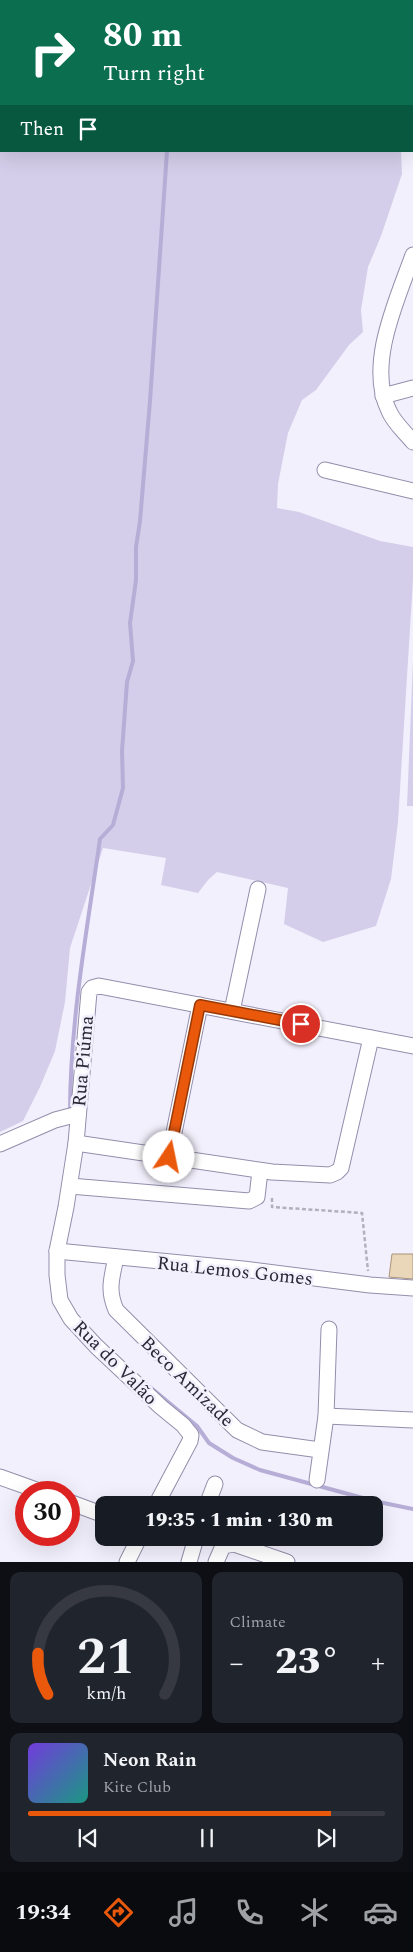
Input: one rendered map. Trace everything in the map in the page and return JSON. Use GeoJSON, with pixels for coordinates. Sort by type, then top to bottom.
{"type":"FeatureCollection","features":[{"type":"Feature","properties":{"kind":"street"},"geometry":{"type":"LineString","coordinates":[[413,255],[388,326],[380,368],[383,396],[389,412],[413,442]]}},
{"type":"Feature","properties":{"kind":"street"},"geometry":{"type":"LineString","coordinates":[[383,396],[413,388]]}},
{"type":"Feature","properties":{"kind":"street"},"geometry":{"type":"LineString","coordinates":[[326,470],[413,491]]}},
{"type":"Feature","properties":{"kind":"street"},"geometry":{"type":"LineString","coordinates":[[232,1011],[258,889]]}},
{"type":"Feature","properties":{"kind":"street","name":"Rua Piúma"},"geometry":{"type":"LineString","coordinates":[[76,1143],[87,999],[92,988],[100,986],[200,1005]]}},
{"type":"Feature","properties":{"kind":"street"},"geometry":{"type":"LineString","coordinates":[[169,1157],[200,1005],[413,1046]]}},
{"type":"Feature","properties":{"kind":"street"},"geometry":{"type":"LineString","coordinates":[[76,1143],[266,1171],[330,1175],[341,1168],[371,1038]]}},
{"type":"Feature","properties":{"kind":"street"},"geometry":{"type":"LineString","coordinates":[[0,1144],[55,1120],[78,1114]]}},
{"type":"Feature","properties":{"kind":"street","name":"Rua do Valão"},"geometry":{"type":"LineString","coordinates":[[76,1143],[70,1186],[57,1251],[60,1300],[71,1319],[96,1346],[183,1425],[190,1435],[190,1441],[161,1496]]}},
{"type":"Feature","properties":{"kind":"street"},"geometry":{"type":"LineString","coordinates":[[70,1186],[249,1201],[257,1197],[266,1171]]}},
{"type":"Feature","properties":{"kind":"street","name":"Rua Lemos Gomes"},"geometry":{"type":"LineString","coordinates":[[57,1251],[413,1288]]}},
{"type":"Feature","properties":{"kind":"street","name":"Beco Amizade"},"geometry":{"type":"LineString","coordinates":[[116,1257],[110,1288],[116,1310],[237,1430],[262,1442],[320,1450]]}},
{"type":"Feature","properties":{"kind":"street"},"geometry":{"type":"LineString","coordinates":[[317,1480],[326,1416],[329,1329]]}},
{"type":"Feature","properties":{"kind":"street"},"geometry":{"type":"LineString","coordinates":[[326,1416],[413,1420]]}},
{"type":"Feature","properties":{"kind":"street"},"geometry":{"type":"LineString","coordinates":[[0,1477],[15,1482]]}},
{"type":"Feature","properties":{"kind":"street"},"geometry":{"type":"LineString","coordinates":[[211,1496],[216,1484]]}},
{"type":"Feature","properties":{"kind":"street"},"geometry":{"type":"LineString","coordinates":[[80,1506],[95,1512]]}},
{"type":"Feature","properties":{"kind":"street"},"geometry":{"type":"LineString","coordinates":[[216,1562],[224,1546],[234,1544],[287,1562]]}},
{"type":"Feature","properties":{"kind":"street"},"geometry":{"type":"LineString","coordinates":[[127,1562],[135,1546]]}},
{"type":"Feature","properties":{"kind":"street"},"geometry":{"type":"LineString","coordinates":[[189,1562],[194,1546]]}},
{"type":"Feature","properties":{"kind":"path"},"geometry":{"type":"LineString","coordinates":[[266,1171],[272,1207],[362,1214],[370,1285]]}},
{"type":"Feature","properties":{"kind":"shaded area"},"geometry":{"type":"Polygon","coordinates":[[[0,152],[401,152],[402,174],[381,236],[368,267],[361,310],[363,332],[349,345],[316,390],[302,400],[288,433],[278,484],[277,508],[299,512],[380,541],[413,547],[413,580],[398,822],[391,879],[376,926],[323,942],[284,924],[288,888],[217,872],[198,893],[161,885],[166,858],[103,848],[70,948],[65,1002],[55,1051],[23,1121],[0,1132],[0,152]]]}},
{"type":"Feature","properties":{"kind":"shaded area"},"geometry":{"type":"Polygon","coordinates":[[[413,661],[413,806],[407,806],[413,661]]]}},
{"type":"Feature","properties":{"kind":"building"},"geometry":{"type":"Polygon","coordinates":[[[392,1254],[413,1254],[413,1279],[389,1277],[392,1254]]]}},
{"type":"Feature","properties":{"kind":"waterway"},"geometry":{"type":"LineString","coordinates":[[70,1113],[76,1010],[100,839],[113,825],[123,788],[122,751],[127,682],[133,661],[130,623],[136,580],[136,547],[150,401],[167,152]]}},
{"type":"Feature","properties":{"kind":"waterway"},"geometry":{"type":"LineString","coordinates":[[150,1387],[197,1426],[209,1443],[233,1458],[260,1470],[374,1501],[413,1509]]}},
{"type":"Feature","properties":{"kind":"route"},"geometry":{"type":"LineString","coordinates":[[169,1157],[200,1005],[301,1024]]}}]}
